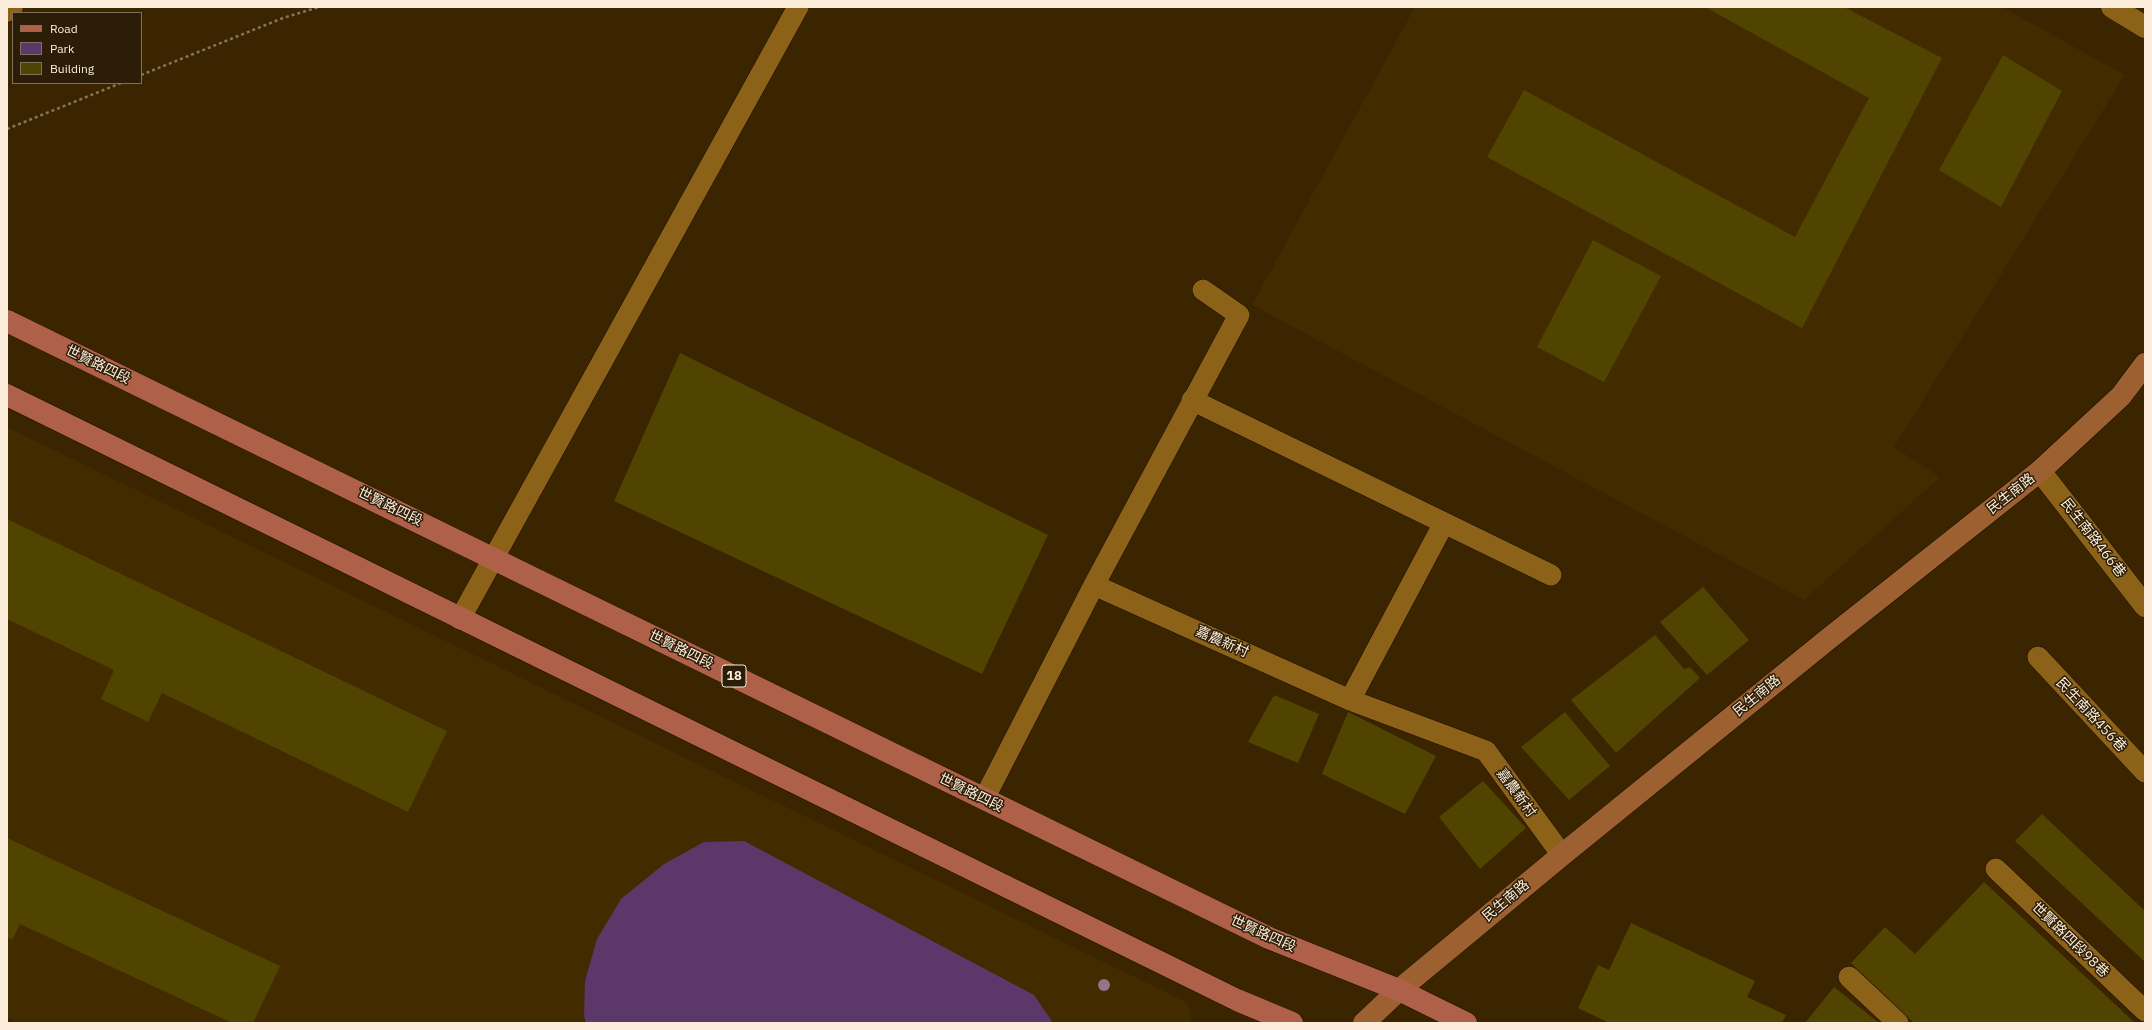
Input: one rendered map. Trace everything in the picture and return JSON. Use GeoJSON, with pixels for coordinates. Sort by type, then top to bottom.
{"type":"FeatureCollection","features":[{"type":"Feature","properties":{"kind":"main road","name":"世賢路四段"},"geometry":{"type":"LineString","coordinates":[[7,321],[1269,938],[1399,990],[1466,1023]]}},
{"type":"Feature","properties":{"kind":"main road","name":"民生南路"},"geometry":{"type":"LineString","coordinates":[[1364,1023],[1399,990],[1562,855],[1820,645],[2040,471],[2121,396],[2145,364]]}},
{"type":"Feature","properties":{"kind":"main road"},"geometry":{"type":"LineString","coordinates":[[7,395],[1237,1000],[1292,1023]]}},
{"type":"Feature","properties":{"kind":"street"},"geometry":{"type":"LineString","coordinates":[[7,11],[12,7]]}},
{"type":"Feature","properties":{"kind":"street"},"geometry":{"type":"LineString","coordinates":[[2112,7],[2145,27]]}},
{"type":"Feature","properties":{"kind":"street","name":"民生南路466巷"},"geometry":{"type":"LineString","coordinates":[[2040,471],[2145,606]]}},
{"type":"Feature","properties":{"kind":"lane"},"geometry":{"type":"LineString","coordinates":[[460,619],[798,7]]}},
{"type":"Feature","properties":{"kind":"lane"},"geometry":{"type":"LineString","coordinates":[[984,799],[1094,585],[1239,315],[1203,290]]}},
{"type":"Feature","properties":{"kind":"lane"},"geometry":{"type":"LineString","coordinates":[[1192,400],[1551,575]]}},
{"type":"Feature","properties":{"kind":"lane"},"geometry":{"type":"LineString","coordinates":[[1350,700],[1444,523]]}},
{"type":"Feature","properties":{"kind":"lane","name":"嘉農新村"},"geometry":{"type":"LineString","coordinates":[[1094,585],[1350,700],[1486,751],[1562,855]]}},
{"type":"Feature","properties":{"kind":"lane","name":"民生南路456巷"},"geometry":{"type":"LineString","coordinates":[[2038,657],[2145,772]]}},
{"type":"Feature","properties":{"kind":"lane","name":"世賢路四段98巷"},"geometry":{"type":"LineString","coordinates":[[1996,869],[2145,1011]]}},
{"type":"Feature","properties":{"kind":"lane"},"geometry":{"type":"LineString","coordinates":[[1849,977],[1898,1023]]}},
{"type":"Feature","properties":{"kind":"path"},"geometry":{"type":"LineString","coordinates":[[142,75],[283,18],[319,7]]}},
{"type":"Feature","properties":{"kind":"path"},"geometry":{"type":"LineString","coordinates":[[7,129],[119,84]]}},
{"type":"Feature","properties":{"kind":"shaded area"},"geometry":{"type":"Polygon","coordinates":[[[1415,7],[2002,7],[2125,75],[1894,447],[1940,477],[1804,600],[1252,305],[1415,7]]]}},
{"type":"Feature","properties":{"kind":"shaded area"},"geometry":{"type":"Polygon","coordinates":[[[7,427],[1188,1003],[1192,1023],[16,1023],[7,1016],[7,427]]]}},
{"type":"Feature","properties":{"kind":"green space"},"geometry":{"type":"Polygon","coordinates":[[[744,841],[1034,995],[1053,1023],[586,1023],[584,1015],[585,981],[597,939],[621,899],[664,864],[704,842],[744,841]]]}},
{"type":"Feature","properties":{"kind":"building"},"geometry":{"type":"Polygon","coordinates":[[[1705,7],[1844,7],[1942,58],[1802,328],[1487,157],[1524,90],[1795,237],[1869,98],[1705,7]]]}},
{"type":"Feature","properties":{"kind":"building"},"geometry":{"type":"Polygon","coordinates":[[[2003,55],[2062,91],[2001,207],[1939,170],[2003,55]]]}},
{"type":"Feature","properties":{"kind":"building"},"geometry":{"type":"Polygon","coordinates":[[[1593,240],[1661,276],[1604,382],[1537,347],[1593,240]]]}},
{"type":"Feature","properties":{"kind":"building"},"geometry":{"type":"Polygon","coordinates":[[[680,353],[1048,535],[982,674],[614,501],[680,353]]]}},
{"type":"Feature","properties":{"kind":"building"},"geometry":{"type":"Polygon","coordinates":[[[7,519],[447,731],[408,812],[162,693],[148,722],[101,699],[114,670],[7,619],[7,519]]]}},
{"type":"Feature","properties":{"kind":"building"},"geometry":{"type":"Polygon","coordinates":[[[1703,587],[1749,640],[1707,675],[1660,622],[1703,587]]]}},
{"type":"Feature","properties":{"kind":"building"},"geometry":{"type":"Polygon","coordinates":[[[1655,635],[1684,669],[1690,667],[1700,678],[1616,753],[1571,700],[1655,635]]]}},
{"type":"Feature","properties":{"kind":"building"},"geometry":{"type":"Polygon","coordinates":[[[1274,695],[1319,714],[1298,763],[1248,742],[1274,695]]]}},
{"type":"Feature","properties":{"kind":"building"},"geometry":{"type":"Polygon","coordinates":[[[1348,712],[1436,756],[1405,814],[1322,774],[1348,712]]]}},
{"type":"Feature","properties":{"kind":"building"},"geometry":{"type":"Polygon","coordinates":[[[1565,712],[1610,766],[1569,800],[1521,747],[1565,712]]]}},
{"type":"Feature","properties":{"kind":"building"},"geometry":{"type":"Polygon","coordinates":[[[1483,781],[1526,828],[1480,869],[1439,817],[1483,781]]]}},
{"type":"Feature","properties":{"kind":"building"},"geometry":{"type":"Polygon","coordinates":[[[2042,814],[2145,911],[2145,962],[2015,841],[2042,814]]]}},
{"type":"Feature","properties":{"kind":"building"},"geometry":{"type":"Polygon","coordinates":[[[7,838],[280,966],[253,1023],[232,1023],[20,924],[12,940],[7,937],[7,838]]]}},
{"type":"Feature","properties":{"kind":"building"},"geometry":{"type":"Polygon","coordinates":[[[1984,882],[2135,1023],[1914,1023],[1851,963],[1885,927],[1915,954],[1984,882]]]}},
{"type":"Feature","properties":{"kind":"building"},"geometry":{"type":"Polygon","coordinates":[[[1631,923],[1755,981],[1747,997],[1786,1015],[1782,1023],[1609,1023],[1578,1008],[1598,965],[1609,970],[1631,923]]]}},
{"type":"Feature","properties":{"kind":"building"},"geometry":{"type":"Polygon","coordinates":[[[1834,987],[1879,1023],[1805,1023],[1834,987]]]}}]}
